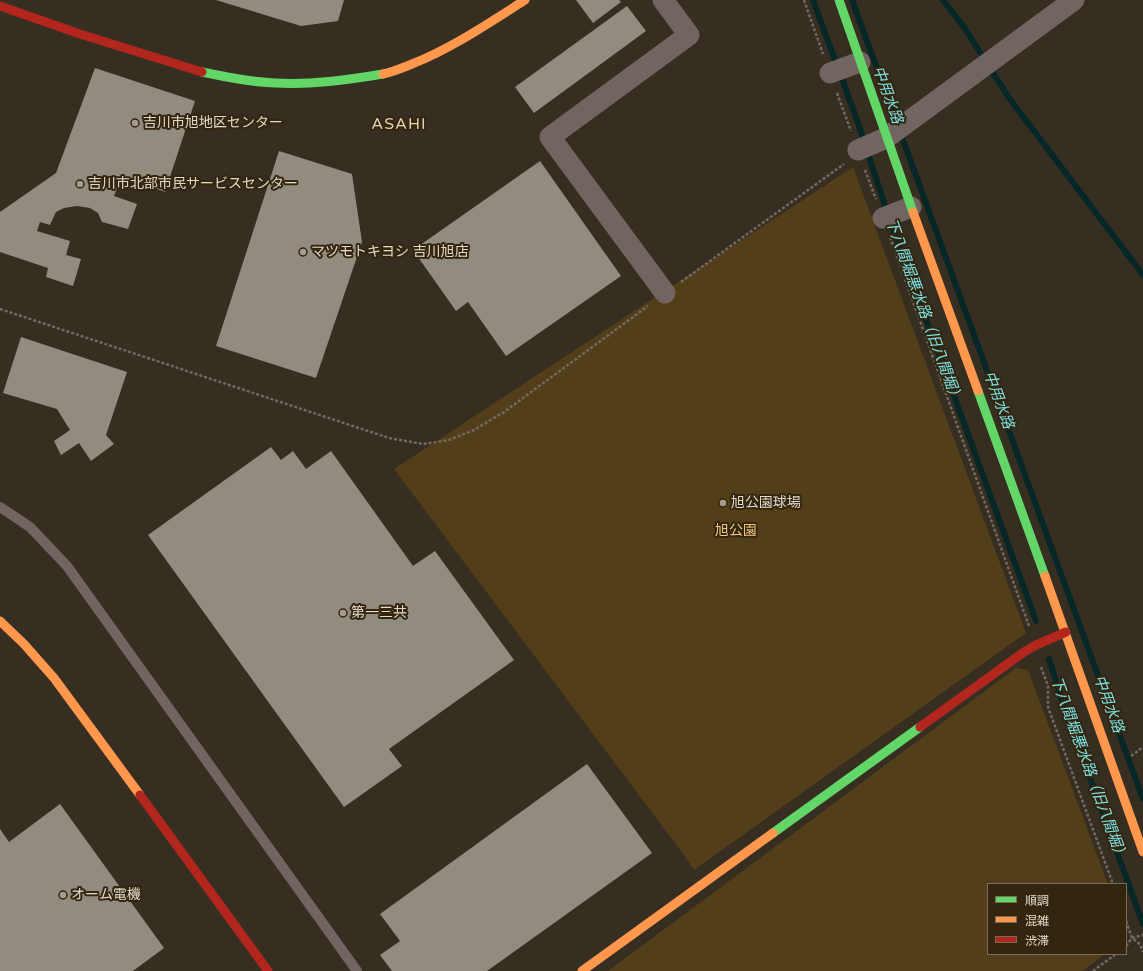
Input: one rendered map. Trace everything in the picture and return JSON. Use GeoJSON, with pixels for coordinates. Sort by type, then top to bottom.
{"type":"FeatureCollection","features":[{"type":"Feature","properties":{"kind":"street"},"geometry":{"type":"LineString","coordinates":[[0,6],[80,34],[198,71],[238,79],[275,83],[347,80],[391,72],[432,56],[480,29],[525,0]]}},
{"type":"Feature","properties":{"kind":"street"},"geometry":{"type":"LineString","coordinates":[[663,0],[689,35],[550,137],[665,293]]}},
{"type":"Feature","properties":{"kind":"street"},"geometry":{"type":"LineString","coordinates":[[839,0],[886,138],[1066,632],[1143,852]]}},
{"type":"Feature","properties":{"kind":"street"},"geometry":{"type":"LineString","coordinates":[[859,151],[886,138],[1074,0]]}},
{"type":"Feature","properties":{"kind":"street"},"geometry":{"type":"LineString","coordinates":[[830,73],[860,62]]}},
{"type":"Feature","properties":{"kind":"street"},"geometry":{"type":"LineString","coordinates":[[883,218],[911,207]]}},
{"type":"Feature","properties":{"kind":"street"},"geometry":{"type":"LineString","coordinates":[[0,621],[24,644],[54,678],[268,971]]}},
{"type":"Feature","properties":{"kind":"street"},"geometry":{"type":"LineString","coordinates":[[582,971],[1004,666],[1036,645],[1066,632]]}},
{"type":"Feature","properties":{"kind":"lane"},"geometry":{"type":"LineString","coordinates":[[0,507],[30,527],[67,566],[357,971]]}},
{"type":"Feature","properties":{"kind":"path"},"geometry":{"type":"LineString","coordinates":[[804,0],[1036,645],[1039,660],[1048,686],[1048,707],[1113,883]]}},
{"type":"Feature","properties":{"kind":"path"},"geometry":{"type":"LineString","coordinates":[[0,309],[389,438],[423,444],[449,440],[474,430],[504,412],[859,151]]}},
{"type":"Feature","properties":{"kind":"path"},"geometry":{"type":"LineString","coordinates":[[1127,924],[1132,938],[1140,944],[1143,952]]}},
{"type":"Feature","properties":{"kind":"path"},"geometry":{"type":"LineString","coordinates":[[1127,945],[1132,938],[1143,935]]}},
{"type":"Feature","properties":{"kind":"path"},"geometry":{"type":"LineString","coordinates":[[1093,971],[1115,955]]}},
{"type":"Feature","properties":{"kind":"green space","name":"旭公園球場"},"geometry":{"type":"Polygon","coordinates":[[[853,167],[1026,633],[694,870],[394,469],[853,167]]]}},
{"type":"Feature","properties":{"kind":"green space"},"geometry":{"type":"Polygon","coordinates":[[[1016,668],[1028,670],[1108,883],[987,883],[987,955],[1104,955],[1082,971],[608,971],[1016,668]]]}},
{"type":"Feature","properties":{"kind":"building"},"geometry":{"type":"Polygon","coordinates":[[[216,0],[344,0],[338,21],[301,26],[216,0]]]}},
{"type":"Feature","properties":{"kind":"building"},"geometry":{"type":"Polygon","coordinates":[[[576,0],[619,0],[621,2],[593,23],[576,0]]]}},
{"type":"Feature","properties":{"kind":"building"},"geometry":{"type":"Polygon","coordinates":[[[627,6],[646,31],[534,113],[515,87],[627,6]]]}},
{"type":"Feature","properties":{"kind":"building","name":"吉川市北部市民サービスセンター"},"geometry":{"type":"Polygon","coordinates":[[[95,68],[195,101],[165,192],[122,176],[114,196],[137,204],[128,229],[102,222],[98,213],[90,208],[77,206],[64,208],[56,212],[50,225],[40,222],[37,231],[70,241],[66,255],[81,259],[73,286],[46,277],[48,268],[0,252],[0,212],[56,173],[95,68]]]}},
{"type":"Feature","properties":{"kind":"building"},"geometry":{"type":"Polygon","coordinates":[[[279,151],[352,174],[362,242],[316,378],[216,346],[279,151]]]}},
{"type":"Feature","properties":{"kind":"building"},"geometry":{"type":"Polygon","coordinates":[[[540,161],[621,276],[506,356],[468,302],[456,311],[413,250],[540,161]]]}},
{"type":"Feature","properties":{"kind":"building"},"geometry":{"type":"Polygon","coordinates":[[[21,337],[127,372],[106,435],[114,444],[91,461],[79,443],[61,455],[54,441],[70,430],[57,409],[3,393],[21,337]]]}},
{"type":"Feature","properties":{"kind":"building","name":"第一三共"},"geometry":{"type":"Polygon","coordinates":[[[271,447],[281,460],[293,451],[306,469],[331,451],[413,566],[435,551],[514,660],[389,749],[402,766],[344,807],[148,535],[271,447]]]}},
{"type":"Feature","properties":{"kind":"building"},"geometry":{"type":"Polygon","coordinates":[[[587,764],[652,853],[487,971],[392,971],[380,955],[400,941],[380,914],[587,764]]]}},
{"type":"Feature","properties":{"kind":"building","name":"オーム電機"},"geometry":{"type":"Polygon","coordinates":[[[60,804],[164,948],[133,971],[0,971],[0,829],[9,842],[60,804]]]}},
{"type":"Feature","properties":{"kind":"waterway","name":"下八間堀悪水路（旧八間堀）"},"geometry":{"type":"LineString","coordinates":[[813,0],[857,120],[886,209],[1036,621]]}},
{"type":"Feature","properties":{"kind":"waterway","name":"中用水路"},"geometry":{"type":"LineString","coordinates":[[852,0],[1143,799]]}},
{"type":"Feature","properties":{"kind":"waterway"},"geometry":{"type":"LineString","coordinates":[[943,0],[964,27],[1009,98],[1143,275]]}},
{"type":"Feature","properties":{"kind":"waterway","name":"下八間堀悪水路（旧八間堀）"},"geometry":{"type":"LineString","coordinates":[[1049,659],[1062,700],[1143,924]]}},
{"type":"Feature","properties":{"kind":"traffic: fast"},"geometry":{"type":"LineString","coordinates":[[839,0],[913,212]]}},
{"type":"Feature","properties":{"kind":"traffic: fast"},"geometry":{"type":"LineString","coordinates":[[202,72],[247,80],[288,83],[329,82],[383,74]]}},
{"type":"Feature","properties":{"kind":"traffic: fast"},"geometry":{"type":"LineString","coordinates":[[978,391],[1045,576]]}},
{"type":"Feature","properties":{"kind":"traffic: fast"},"geometry":{"type":"LineString","coordinates":[[773,833],[920,727]]}},
{"type":"Feature","properties":{"kind":"traffic: slow"},"geometry":{"type":"LineString","coordinates":[[383,74],[427,58],[470,35],[525,0]]}},
{"type":"Feature","properties":{"kind":"traffic: slow"},"geometry":{"type":"LineString","coordinates":[[913,212],[978,391]]}},
{"type":"Feature","properties":{"kind":"traffic: slow"},"geometry":{"type":"LineString","coordinates":[[1045,576],[1143,852]]}},
{"type":"Feature","properties":{"kind":"traffic: slow"},"geometry":{"type":"LineString","coordinates":[[0,621],[24,644],[54,678],[140,795]]}},
{"type":"Feature","properties":{"kind":"traffic: slow"},"geometry":{"type":"LineString","coordinates":[[582,971],[773,833]]}},
{"type":"Feature","properties":{"kind":"traffic: jam"},"geometry":{"type":"LineString","coordinates":[[0,6],[80,34],[202,72]]}},
{"type":"Feature","properties":{"kind":"traffic: jam"},"geometry":{"type":"LineString","coordinates":[[920,727],[1024,652],[1066,632]]}},
{"type":"Feature","properties":{"kind":"traffic: jam"},"geometry":{"type":"LineString","coordinates":[[140,795],[268,971]]}},
{"type":"Feature","properties":{"kind":"place","name":"吉川市旭地区センター"},"geometry":{"type":"Point","coordinates":[135,123]}},
{"type":"Feature","properties":{"kind":"place","name":"吉川市北部市民サービスセンター"},"geometry":{"type":"Point","coordinates":[80,184]}},
{"type":"Feature","properties":{"kind":"place","name":"マツモトキヨシ 吉川旭店"},"geometry":{"type":"Point","coordinates":[303,252]}},
{"type":"Feature","properties":{"kind":"place","name":"旭公園球場"},"geometry":{"type":"Point","coordinates":[723,503]}},
{"type":"Feature","properties":{"kind":"place","name":"第一三共"},"geometry":{"type":"Point","coordinates":[343,613]}},
{"type":"Feature","properties":{"kind":"place","name":"オーム電機"},"geometry":{"type":"Point","coordinates":[63,895]}},
{"type":"Feature","properties":{"kind":"district","name":"ASAHI"},"geometry":{"type":"Point","coordinates":[399,125]}},
{"type":"Feature","properties":{"kind":"park label","name":"旭公園"},"geometry":{"type":"Point","coordinates":[736,531]}}]}
